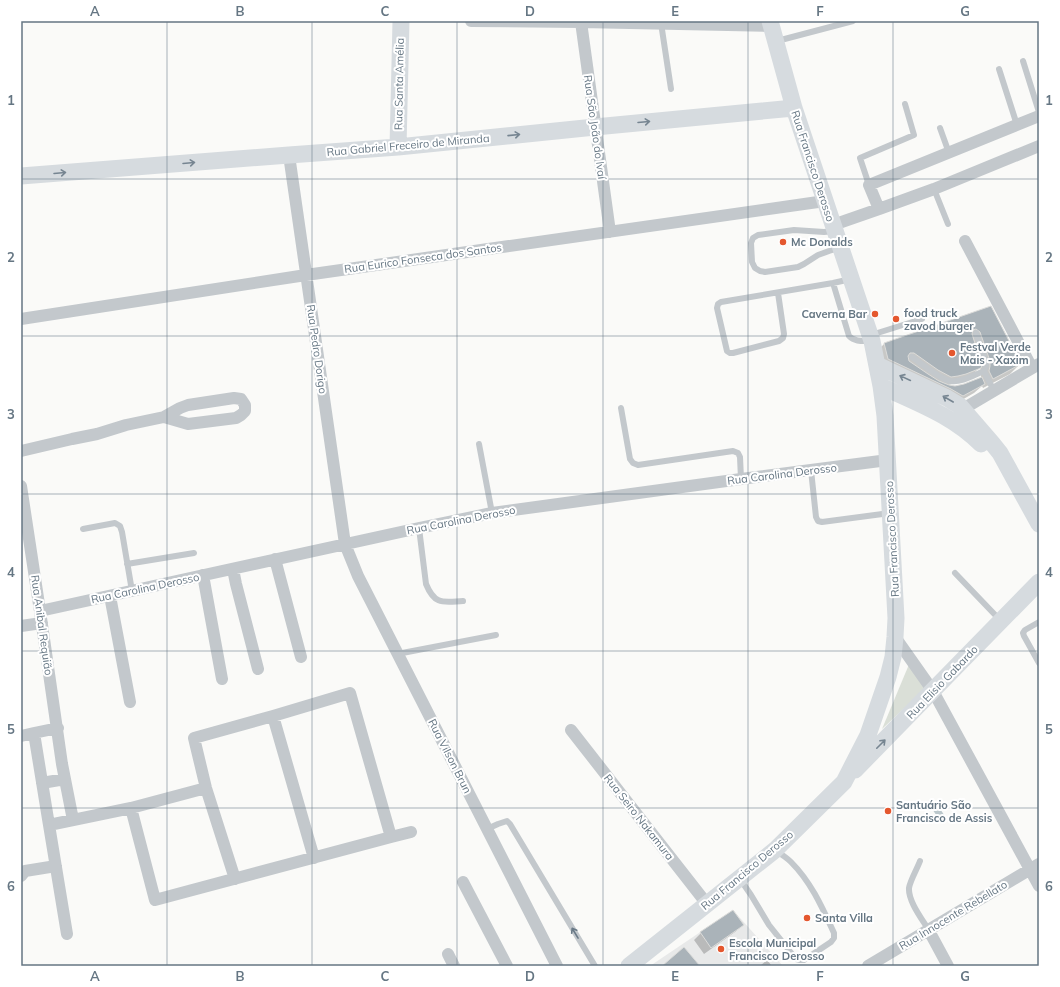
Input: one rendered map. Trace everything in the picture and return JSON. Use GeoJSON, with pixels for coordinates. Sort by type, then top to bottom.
{"type":"FeatureCollection","features":[{"type":"Feature","properties":{"kind":"street","name":"Rua Santa Amélia"},"geometry":{"type":"LineString","coordinates":[[398,147],[401,21]]}},
{"type":"Feature","properties":{"kind":"street"},"geometry":{"type":"LineString","coordinates":[[471,21],[661,24],[772,29]]}},
{"type":"Feature","properties":{"kind":"street","name":"Rua São João do Ivaí"},"geometry":{"type":"LineString","coordinates":[[581,22],[610,232]]}},
{"type":"Feature","properties":{"kind":"street","name":"Rua Francisco Derosso"},"geometry":{"type":"LineString","coordinates":[[629,966],[775,850],[844,782],[868,735],[888,677],[892,657],[896,618],[888,460],[885,416],[877,365],[871,338],[794,108],[772,29]]}},
{"type":"Feature","properties":{"kind":"street","name":"Rua Gabriel Freceiro de Miranda"},"geometry":{"type":"LineString","coordinates":[[21,176],[398,147],[794,108]]}},
{"type":"Feature","properties":{"kind":"street"},"geometry":{"type":"LineString","coordinates":[[879,209],[869,185],[1039,116]]}},
{"type":"Feature","properties":{"kind":"street"},"geometry":{"type":"LineString","coordinates":[[834,228],[879,209],[1038,148]]}},
{"type":"Feature","properties":{"kind":"street","name":"Rua Pedro Dorigo"},"geometry":{"type":"LineString","coordinates":[[289,155],[345,544]]}},
{"type":"Feature","properties":{"kind":"street","name":"Rua Eurico Fonseca dos Santos"},"geometry":{"type":"LineString","coordinates":[[21,319],[306,275],[825,200]]}},
{"type":"Feature","properties":{"kind":"street"},"geometry":{"type":"LineString","coordinates":[[881,386],[942,414],[959,416],[994,391],[1036,366],[965,241]]}},
{"type":"Feature","properties":{"kind":"street"},"geometry":{"type":"LineString","coordinates":[[877,365],[947,398],[959,416],[992,443],[1000,453],[1039,524]]}},
{"type":"Feature","properties":{"kind":"street"},"geometry":{"type":"LineString","coordinates":[[21,452],[97,434],[126,425],[164,418],[188,405],[234,398],[241,399],[245,405],[245,411],[242,415],[236,418],[188,424],[164,418]]}},
{"type":"Feature","properties":{"kind":"street","name":"Rua Carolina Derosso"},"geometry":{"type":"LineString","coordinates":[[21,626],[41,617],[110,596],[492,513],[888,460]]}},
{"type":"Feature","properties":{"kind":"street","name":"Rua Anibal Requião"},"geometry":{"type":"LineString","coordinates":[[21,486],[58,728],[62,764],[72,820]]}},
{"type":"Feature","properties":{"kind":"street","name":"Rua Vilson Brun"},"geometry":{"type":"LineString","coordinates":[[345,544],[358,576],[397,654],[557,966]]}},
{"type":"Feature","properties":{"kind":"street"},"geometry":{"type":"LineString","coordinates":[[276,559],[302,657]]}},
{"type":"Feature","properties":{"kind":"street"},"geometry":{"type":"LineString","coordinates":[[233,569],[258,669]]}},
{"type":"Feature","properties":{"kind":"street"},"geometry":{"type":"LineString","coordinates":[[203,576],[222,679]]}},
{"type":"Feature","properties":{"kind":"street","name":"Rua Elisio Gabardo"},"geometry":{"type":"LineString","coordinates":[[844,782],[1039,582]]}},
{"type":"Feature","properties":{"kind":"street"},"geometry":{"type":"LineString","coordinates":[[110,596],[130,702]]}},
{"type":"Feature","properties":{"kind":"street"},"geometry":{"type":"LineString","coordinates":[[895,637],[933,691],[1034,866],[1039,886]]}},
{"type":"Feature","properties":{"kind":"street"},"geometry":{"type":"LineString","coordinates":[[235,880],[206,788],[194,738],[350,693],[391,837]]}},
{"type":"Feature","properties":{"kind":"street"},"geometry":{"type":"LineString","coordinates":[[273,716],[314,858]]}},
{"type":"Feature","properties":{"kind":"street"},"geometry":{"type":"LineString","coordinates":[[21,736],[58,728]]}},
{"type":"Feature","properties":{"kind":"street","name":"Rua Seiro Nakamura"},"geometry":{"type":"LineString","coordinates":[[571,730],[707,904]]}},
{"type":"Feature","properties":{"kind":"street"},"geometry":{"type":"LineString","coordinates":[[34,734],[67,934]]}},
{"type":"Feature","properties":{"kind":"street"},"geometry":{"type":"LineString","coordinates":[[42,783],[65,779]]}},
{"type":"Feature","properties":{"kind":"street"},"geometry":{"type":"LineString","coordinates":[[49,825],[131,808],[206,788]]}},
{"type":"Feature","properties":{"kind":"street"},"geometry":{"type":"LineString","coordinates":[[131,808],[155,900],[235,880],[411,832]]}},
{"type":"Feature","properties":{"kind":"street"},"geometry":{"type":"LineString","coordinates":[[21,876],[25,871],[56,866]]}},
{"type":"Feature","properties":{"kind":"street","name":"Rua Innocente Rebellato"},"geometry":{"type":"LineString","coordinates":[[868,966],[1034,866]]}},
{"type":"Feature","properties":{"kind":"street"},"geometry":{"type":"LineString","coordinates":[[463,882],[507,966]]}},
{"type":"Feature","properties":{"kind":"street"},"geometry":{"type":"LineString","coordinates":[[928,929],[948,966]]}},
{"type":"Feature","properties":{"kind":"street"},"geometry":{"type":"LineString","coordinates":[[448,954],[454,966]]}},
{"type":"Feature","properties":{"kind":"lane"},"geometry":{"type":"LineString","coordinates":[[772,29],[853,21]]}},
{"type":"Feature","properties":{"kind":"lane"},"geometry":{"type":"LineString","coordinates":[[661,24],[671,89]]}},
{"type":"Feature","properties":{"kind":"lane"},"geometry":{"type":"LineString","coordinates":[[1022,61],[1039,112]]}},
{"type":"Feature","properties":{"kind":"lane"},"geometry":{"type":"LineString","coordinates":[[999,69],[1017,125]]}},
{"type":"Feature","properties":{"kind":"lane"},"geometry":{"type":"LineString","coordinates":[[869,185],[860,158],[914,135],[905,104]]}},
{"type":"Feature","properties":{"kind":"lane"},"geometry":{"type":"LineString","coordinates":[[940,128],[949,153]]}},
{"type":"Feature","properties":{"kind":"lane"},"geometry":{"type":"LineString","coordinates":[[934,189],[948,224]]}},
{"type":"Feature","properties":{"kind":"lane"},"geometry":{"type":"LineString","coordinates":[[834,228],[824,232],[794,230],[758,235],[753,238],[751,243],[752,262],[755,268],[765,272],[798,267],[818,255],[841,248]]}},
{"type":"Feature","properties":{"kind":"lane"},"geometry":{"type":"LineString","coordinates":[[778,293],[784,334],[783,338],[779,341],[733,353],[727,351],[717,308],[718,304],[721,302],[851,279]]}},
{"type":"Feature","properties":{"kind":"lane"},"geometry":{"type":"LineString","coordinates":[[833,283],[848,336],[855,341],[871,338],[922,319]]}},
{"type":"Feature","properties":{"kind":"lane"},"geometry":{"type":"LineString","coordinates":[[976,333],[986,362],[984,371],[994,391]]}},
{"type":"Feature","properties":{"kind":"lane"},"geometry":{"type":"LineString","coordinates":[[912,357],[951,381],[959,380],[984,371]]}},
{"type":"Feature","properties":{"kind":"lane"},"geometry":{"type":"LineString","coordinates":[[621,408],[630,459],[633,463],[638,465],[733,451],[738,453],[740,457],[741,479]]}},
{"type":"Feature","properties":{"kind":"lane"},"geometry":{"type":"LineString","coordinates":[[479,444],[492,513]]}},
{"type":"Feature","properties":{"kind":"lane"},"geometry":{"type":"LineString","coordinates":[[811,470],[816,517],[818,520],[822,522],[890,512]]}},
{"type":"Feature","properties":{"kind":"lane"},"geometry":{"type":"LineString","coordinates":[[83,529],[115,523],[120,526],[132,591]]}},
{"type":"Feature","properties":{"kind":"lane"},"geometry":{"type":"LineString","coordinates":[[419,528],[426,584],[429,591],[436,600],[441,602],[463,601]]}},
{"type":"Feature","properties":{"kind":"lane"},"geometry":{"type":"LineString","coordinates":[[127,564],[194,553]]}},
{"type":"Feature","properties":{"kind":"lane"},"geometry":{"type":"LineString","coordinates":[[955,574],[1001,621]]}},
{"type":"Feature","properties":{"kind":"lane"},"geometry":{"type":"LineString","coordinates":[[1039,622],[1025,630],[1023,633],[1039,663]]}},
{"type":"Feature","properties":{"kind":"lane"},"geometry":{"type":"LineString","coordinates":[[397,654],[496,635]]}},
{"type":"Feature","properties":{"kind":"lane"},"geometry":{"type":"LineString","coordinates":[[487,829],[504,821],[507,821],[510,824],[595,966]]}},
{"type":"Feature","properties":{"kind":"lane"},"geometry":{"type":"LineString","coordinates":[[739,878],[770,925],[796,959],[804,960],[831,942],[834,938],[834,933],[816,894],[806,879],[790,862],[775,850]]}},
{"type":"Feature","properties":{"kind":"lane"},"geometry":{"type":"LineString","coordinates":[[920,861],[909,888],[910,895],[918,914],[928,929]]}},
{"type":"Feature","properties":{"kind":"shaded area"},"geometry":{"type":"Polygon","coordinates":[[[910,662],[926,688],[882,729],[910,662]]]}},
{"type":"Feature","properties":{"kind":"shaded area"},"geometry":{"type":"Polygon","coordinates":[[[937,804],[946,818],[940,821],[931,807],[937,804]]]}},
{"type":"Feature","properties":{"kind":"shaded area","name":"Escola Municipal Francisco Derosso"},"geometry":{"type":"Polygon","coordinates":[[[733,910],[783,966],[650,966],[733,910]]]}},
{"type":"Feature","properties":{"kind":"building","name":"Festval Verde Mais - Xaxim"},"geometry":{"type":"Polygon","coordinates":[[[991,306],[1021,364],[993,379],[989,371],[990,361],[980,332],[976,329],[973,330],[972,334],[982,365],[981,368],[966,374],[951,377],[938,370],[914,353],[910,353],[908,356],[909,361],[939,381],[949,385],[955,386],[964,384],[982,377],[985,384],[963,396],[888,359],[884,343],[991,306]]]}},
{"type":"Feature","properties":{"kind":"building"},"geometry":{"type":"Polygon","coordinates":[[[733,910],[744,925],[711,948],[700,932],[733,910]]]}},
{"type":"Feature","properties":{"kind":"building"},"geometry":{"type":"Polygon","coordinates":[[[684,947],[700,966],[662,966],[684,947]]]}},
{"type":"Feature","properties":{"kind":"place","name":"Mc Donalds"},"geometry":{"type":"Point","coordinates":[783,242]}},
{"type":"Feature","properties":{"kind":"place","name":"Caverna Bar"},"geometry":{"type":"Point","coordinates":[875,314]}},
{"type":"Feature","properties":{"kind":"place","name":"food truck zavod burger"},"geometry":{"type":"Point","coordinates":[896,319]}},
{"type":"Feature","properties":{"kind":"place","name":"Festval Verde Mais - Xaxim"},"geometry":{"type":"Point","coordinates":[952,353]}},
{"type":"Feature","properties":{"kind":"place","name":"Santuário São Francisco de Assis"},"geometry":{"type":"Point","coordinates":[888,811]}},
{"type":"Feature","properties":{"kind":"place","name":"Santa Villa"},"geometry":{"type":"Point","coordinates":[807,918]}},
{"type":"Feature","properties":{"kind":"place","name":"Escola Municipal Francisco Derosso"},"geometry":{"type":"Point","coordinates":[721,949]}}]}
